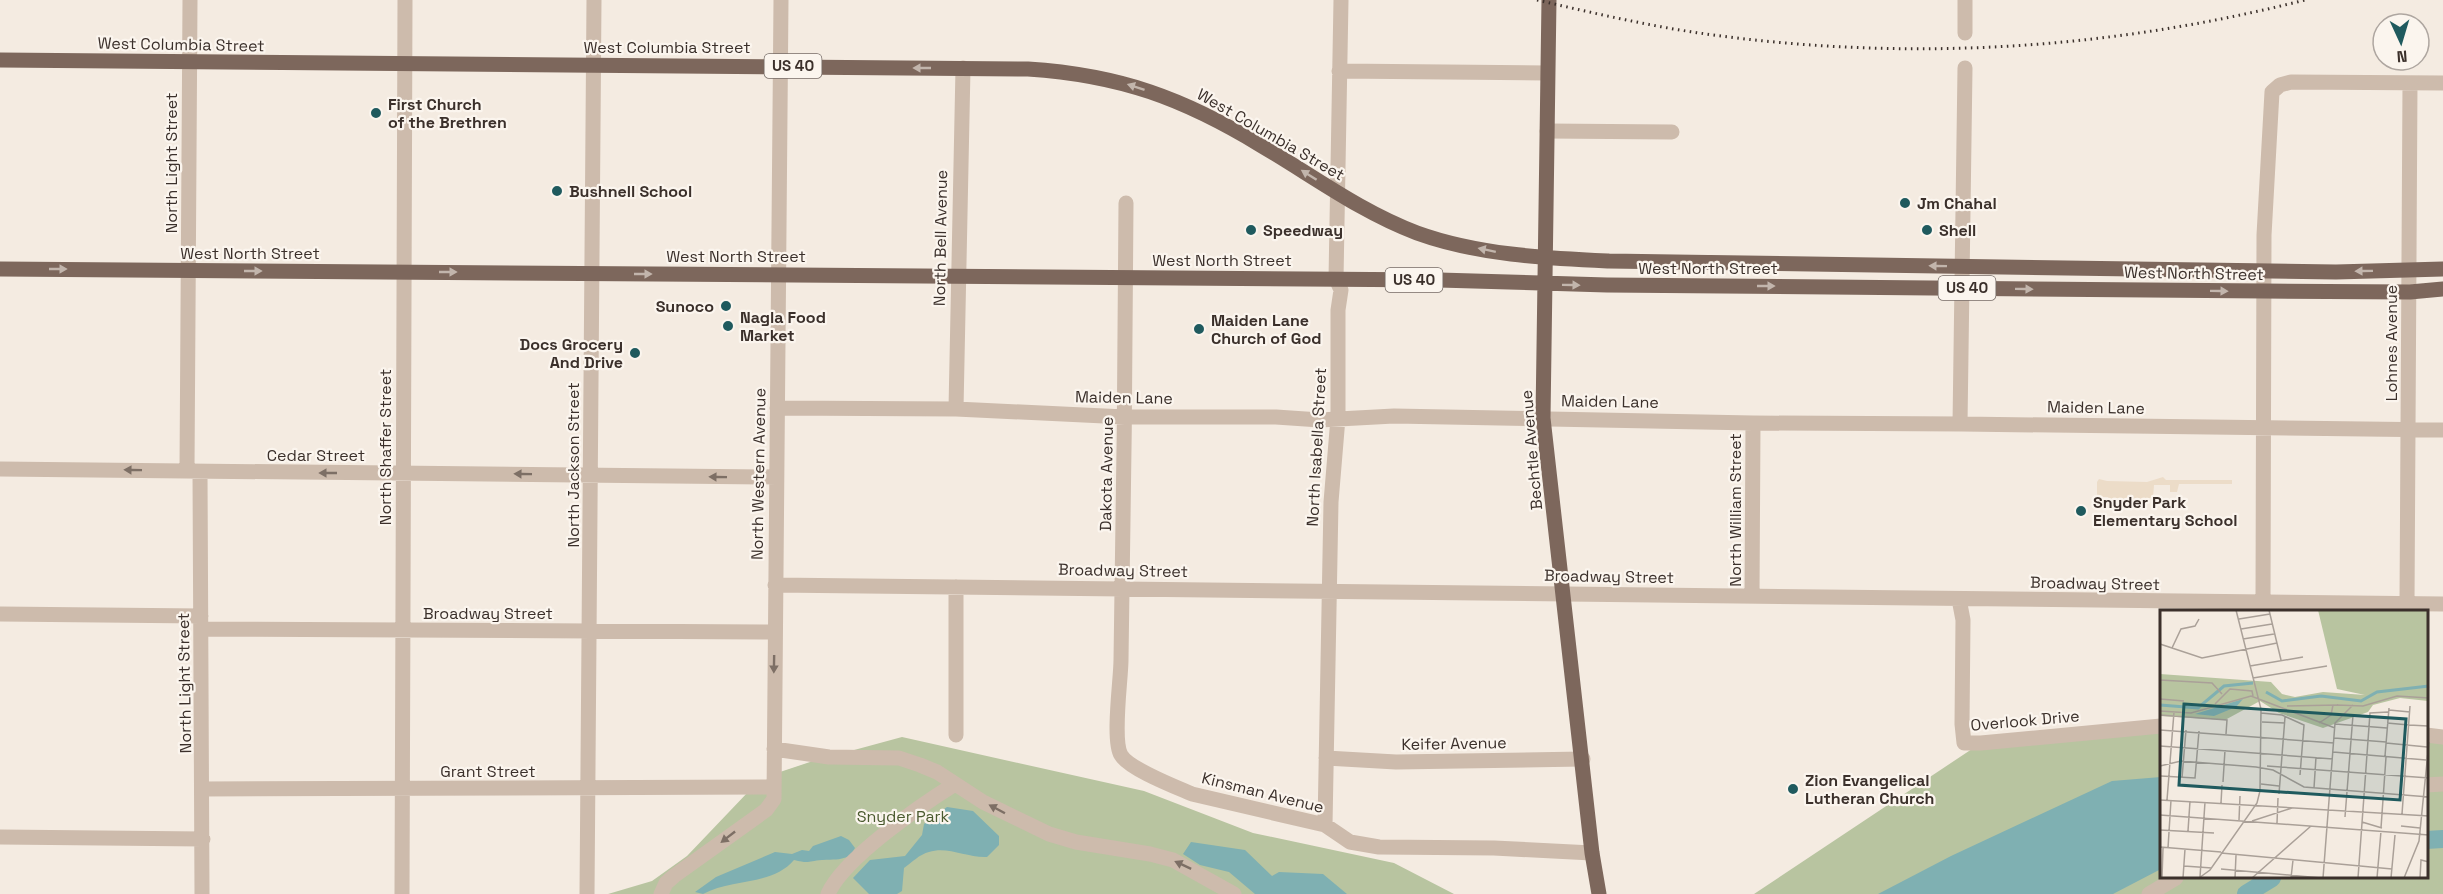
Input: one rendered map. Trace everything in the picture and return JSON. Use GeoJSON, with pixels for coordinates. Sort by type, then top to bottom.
{"type":"FeatureCollection","features":[{"type":"Feature","properties":{"kind":"main road","name":"Bechtle Avenue"},"geometry":{"type":"LineString","coordinates":[[1549,0],[1543,284],[1543,418],[1592,854],[1599,894]]}},
{"type":"Feature","properties":{"kind":"main road","name":"West Columbia Street"},"geometry":{"type":"LineString","coordinates":[[0,60],[963,68],[1065,72],[1119,81],[1161,94],[1214,118],[1336,192],[1389,221],[1418,233],[1493,252],[1545,258]]}},
{"type":"Feature","properties":{"kind":"main road","name":"West North Street"},"geometry":{"type":"LineString","coordinates":[[1545,258],[1961,267],[2443,269]]}},
{"type":"Feature","properties":{"kind":"main road","name":"West North Street"},"geometry":{"type":"LineString","coordinates":[[0,269],[1335,279],[1543,284],[2264,291],[2410,292],[2443,289]]}},
{"type":"Feature","properties":{"kind":"street","name":"North Light Street"},"geometry":{"type":"LineString","coordinates":[[190,0],[189,270],[194,471],[201,623],[202,894]]}},
{"type":"Feature","properties":{"kind":"street","name":"North Shaffer Street"},"geometry":{"type":"LineString","coordinates":[[402,894],[405,0]]}},
{"type":"Feature","properties":{"kind":"street","name":"North Jackson Street"},"geometry":{"type":"LineString","coordinates":[[587,894],[594,0]]}},
{"type":"Feature","properties":{"kind":"street","name":"North Western Avenue"},"geometry":{"type":"LineString","coordinates":[[661,894],[666,883],[674,876],[766,810],[774,799],[781,0]]}},
{"type":"Feature","properties":{"kind":"street","name":"North Isabella Street"},"geometry":{"type":"LineString","coordinates":[[1325,825],[1331,502],[1338,418],[1338,310],[1341,290],[1335,279],[1341,0]]}},
{"type":"Feature","properties":{"kind":"street"},"geometry":{"type":"LineString","coordinates":[[1965,0],[1965,33]]}},
{"type":"Feature","properties":{"kind":"street","name":"North Bell Avenue"},"geometry":{"type":"LineString","coordinates":[[956,409],[963,68]]}},
{"type":"Feature","properties":{"kind":"street"},"geometry":{"type":"LineString","coordinates":[[1960,424],[1960,288],[1965,68]]}},
{"type":"Feature","properties":{"kind":"street"},"geometry":{"type":"LineString","coordinates":[[1339,71],[1547,73]]}},
{"type":"Feature","properties":{"kind":"street"},"geometry":{"type":"LineString","coordinates":[[2264,603],[2264,270],[2270,99],[2274,88],[2291,82],[2443,83]]}},
{"type":"Feature","properties":{"kind":"street","name":"Lohnes Avenue"},"geometry":{"type":"LineString","coordinates":[[2407,604],[2410,83]]}},
{"type":"Feature","properties":{"kind":"street"},"geometry":{"type":"LineString","coordinates":[[1547,131],[1672,132]]}},
{"type":"Feature","properties":{"kind":"street","name":"Dakota Avenue"},"geometry":{"type":"LineString","coordinates":[[1121,673],[1126,203]]}},
{"type":"Feature","properties":{"kind":"street","name":"Maiden Lane"},"geometry":{"type":"LineString","coordinates":[[777,408],[956,409],[1125,417],[1275,417],[1320,420],[1394,416],[1753,423],[2443,430]]}},
{"type":"Feature","properties":{"kind":"street","name":"North William Street"},"geometry":{"type":"LineString","coordinates":[[1752,596],[1753,423]]}},
{"type":"Feature","properties":{"kind":"street","name":"Cedar Street"},"geometry":{"type":"LineString","coordinates":[[0,469],[776,477]]}},
{"type":"Feature","properties":{"kind":"street","name":"Broadway Street"},"geometry":{"type":"LineString","coordinates":[[775,585],[2443,604]]}},
{"type":"Feature","properties":{"kind":"street"},"geometry":{"type":"LineString","coordinates":[[956,586],[956,735]]}},
{"type":"Feature","properties":{"kind":"street","name":"Overlook Drive"},"geometry":{"type":"LineString","coordinates":[[1959,599],[1963,620],[1962,724],[1964,742],[1981,743],[2160,726]]}},
{"type":"Feature","properties":{"kind":"street","name":"Broadway Street"},"geometry":{"type":"LineString","coordinates":[[0,614],[402,630],[775,632]]}},
{"type":"Feature","properties":{"kind":"street","name":"Kinsman Avenue"},"geometry":{"type":"LineString","coordinates":[[1121,673],[1117,740],[1120,754],[1129,763],[1171,786],[1192,794],[1325,825],[1350,842],[1379,847],[1494,848],[1592,854]]}},
{"type":"Feature","properties":{"kind":"street"},"geometry":{"type":"LineString","coordinates":[[2428,735],[2443,737]]}},
{"type":"Feature","properties":{"kind":"street"},"geometry":{"type":"LineString","coordinates":[[774,749],[829,757],[899,758],[937,772],[993,807],[1048,834],[1076,842],[1150,854],[1173,861],[1234,894]]}},
{"type":"Feature","properties":{"kind":"street","name":"Keifer Avenue"},"geometry":{"type":"LineString","coordinates":[[1326,758],[1396,762],[1583,759]]}},
{"type":"Feature","properties":{"kind":"street"},"geometry":{"type":"LineString","coordinates":[[834,891],[848,867],[903,820],[955,784]]}},
{"type":"Feature","properties":{"kind":"street","name":"Grant Street"},"geometry":{"type":"LineString","coordinates":[[203,789],[773,787]]}},
{"type":"Feature","properties":{"kind":"street"},"geometry":{"type":"LineString","coordinates":[[0,837],[203,839]]}},
{"type":"Feature","properties":{"kind":"street"},"geometry":{"type":"LineString","coordinates":[[2148,894],[2174,879]]}},
{"type":"Feature","properties":{"kind":"green space"},"geometry":{"type":"Polygon","coordinates":[[[2160,726],[2160,879],[2428,879],[2428,736],[2443,737],[2443,894],[1754,894],[1981,743],[2160,726]]]}},
{"type":"Feature","properties":{"kind":"green space","name":"Snyder Park"},"geometry":{"type":"Polygon","coordinates":[[[902,737],[1144,791],[1253,833],[1394,863],[1454,894],[608,894],[652,881],[687,856],[749,791],[777,773],[902,737]]]}},
{"type":"Feature","properties":{"kind":"shaded area"},"geometry":{"type":"Polygon","coordinates":[[[2163,477],[2166,480],[2232,480],[2232,484],[2179,484],[2177,492],[2170,492],[2170,485],[2154,485],[2153,498],[2148,498],[2148,502],[2108,502],[2108,497],[2097,497],[2099,479],[2147,482],[2163,477]]]}},
{"type":"Feature","properties":{"kind":"water"},"geometry":{"type":"Polygon","coordinates":[[[2160,777],[2160,870],[2113,894],[1878,894],[1951,856],[2112,781],[2160,777]]]}},
{"type":"Feature","properties":{"kind":"water"},"geometry":{"type":"Polygon","coordinates":[[[947,807],[973,811],[999,836],[999,845],[987,857],[943,850],[922,855],[904,868],[902,891],[897,894],[869,894],[853,878],[870,860],[905,856],[922,835],[924,824],[947,807]]]}},
{"type":"Feature","properties":{"kind":"water"},"geometry":{"type":"Polygon","coordinates":[[[841,836],[849,840],[855,848],[850,856],[809,862],[794,860],[775,874],[763,878],[714,889],[703,894],[695,892],[716,877],[775,852],[792,854],[802,850],[809,851],[813,846],[841,836]]]}},
{"type":"Feature","properties":{"kind":"water"},"geometry":{"type":"Polygon","coordinates":[[[1191,842],[1245,850],[1272,876],[1279,872],[1323,874],[1347,894],[1255,894],[1229,872],[1200,865],[1183,854],[1191,842]]]}},
{"type":"Feature","properties":{"kind":"waterway"},"geometry":{"type":"LineString","coordinates":[[2428,840],[2443,839]]}},
{"type":"Feature","properties":{"kind":"waterway"},"geometry":{"type":"LineString","coordinates":[[2246,894],[2270,879]]}},
{"type":"Feature","properties":{"kind":"railway"},"geometry":{"type":"LineString","coordinates":[[1537,0],[1642,23],[1706,34],[1781,43],[1857,48],[1932,49],[2082,40],[2231,17],[2305,0]]}},
{"type":"Feature","properties":{"kind":"place","name":"First Church of the Brethren"},"geometry":{"type":"Point","coordinates":[376,113]}},
{"type":"Feature","properties":{"kind":"place","name":"Bushnell School"},"geometry":{"type":"Point","coordinates":[557,191]}},
{"type":"Feature","properties":{"kind":"place","name":"Jm Chahal"},"geometry":{"type":"Point","coordinates":[1905,203]}},
{"type":"Feature","properties":{"kind":"place","name":"Speedway"},"geometry":{"type":"Point","coordinates":[1251,230]}},
{"type":"Feature","properties":{"kind":"place","name":"Shell"},"geometry":{"type":"Point","coordinates":[1927,230]}},
{"type":"Feature","properties":{"kind":"place","name":"Sunoco"},"geometry":{"type":"Point","coordinates":[726,306]}},
{"type":"Feature","properties":{"kind":"place","name":"Nagla Food Market"},"geometry":{"type":"Point","coordinates":[728,326]}},
{"type":"Feature","properties":{"kind":"place","name":"Maiden Lane Church of God"},"geometry":{"type":"Point","coordinates":[1199,329]}},
{"type":"Feature","properties":{"kind":"place","name":"Docs Grocery And Drive"},"geometry":{"type":"Point","coordinates":[635,353]}},
{"type":"Feature","properties":{"kind":"place","name":"Snyder Park Elementary School"},"geometry":{"type":"Point","coordinates":[2081,511]}},
{"type":"Feature","properties":{"kind":"place","name":"Zion Evangelical Lutheran Church"},"geometry":{"type":"Point","coordinates":[1793,789]}}]}
